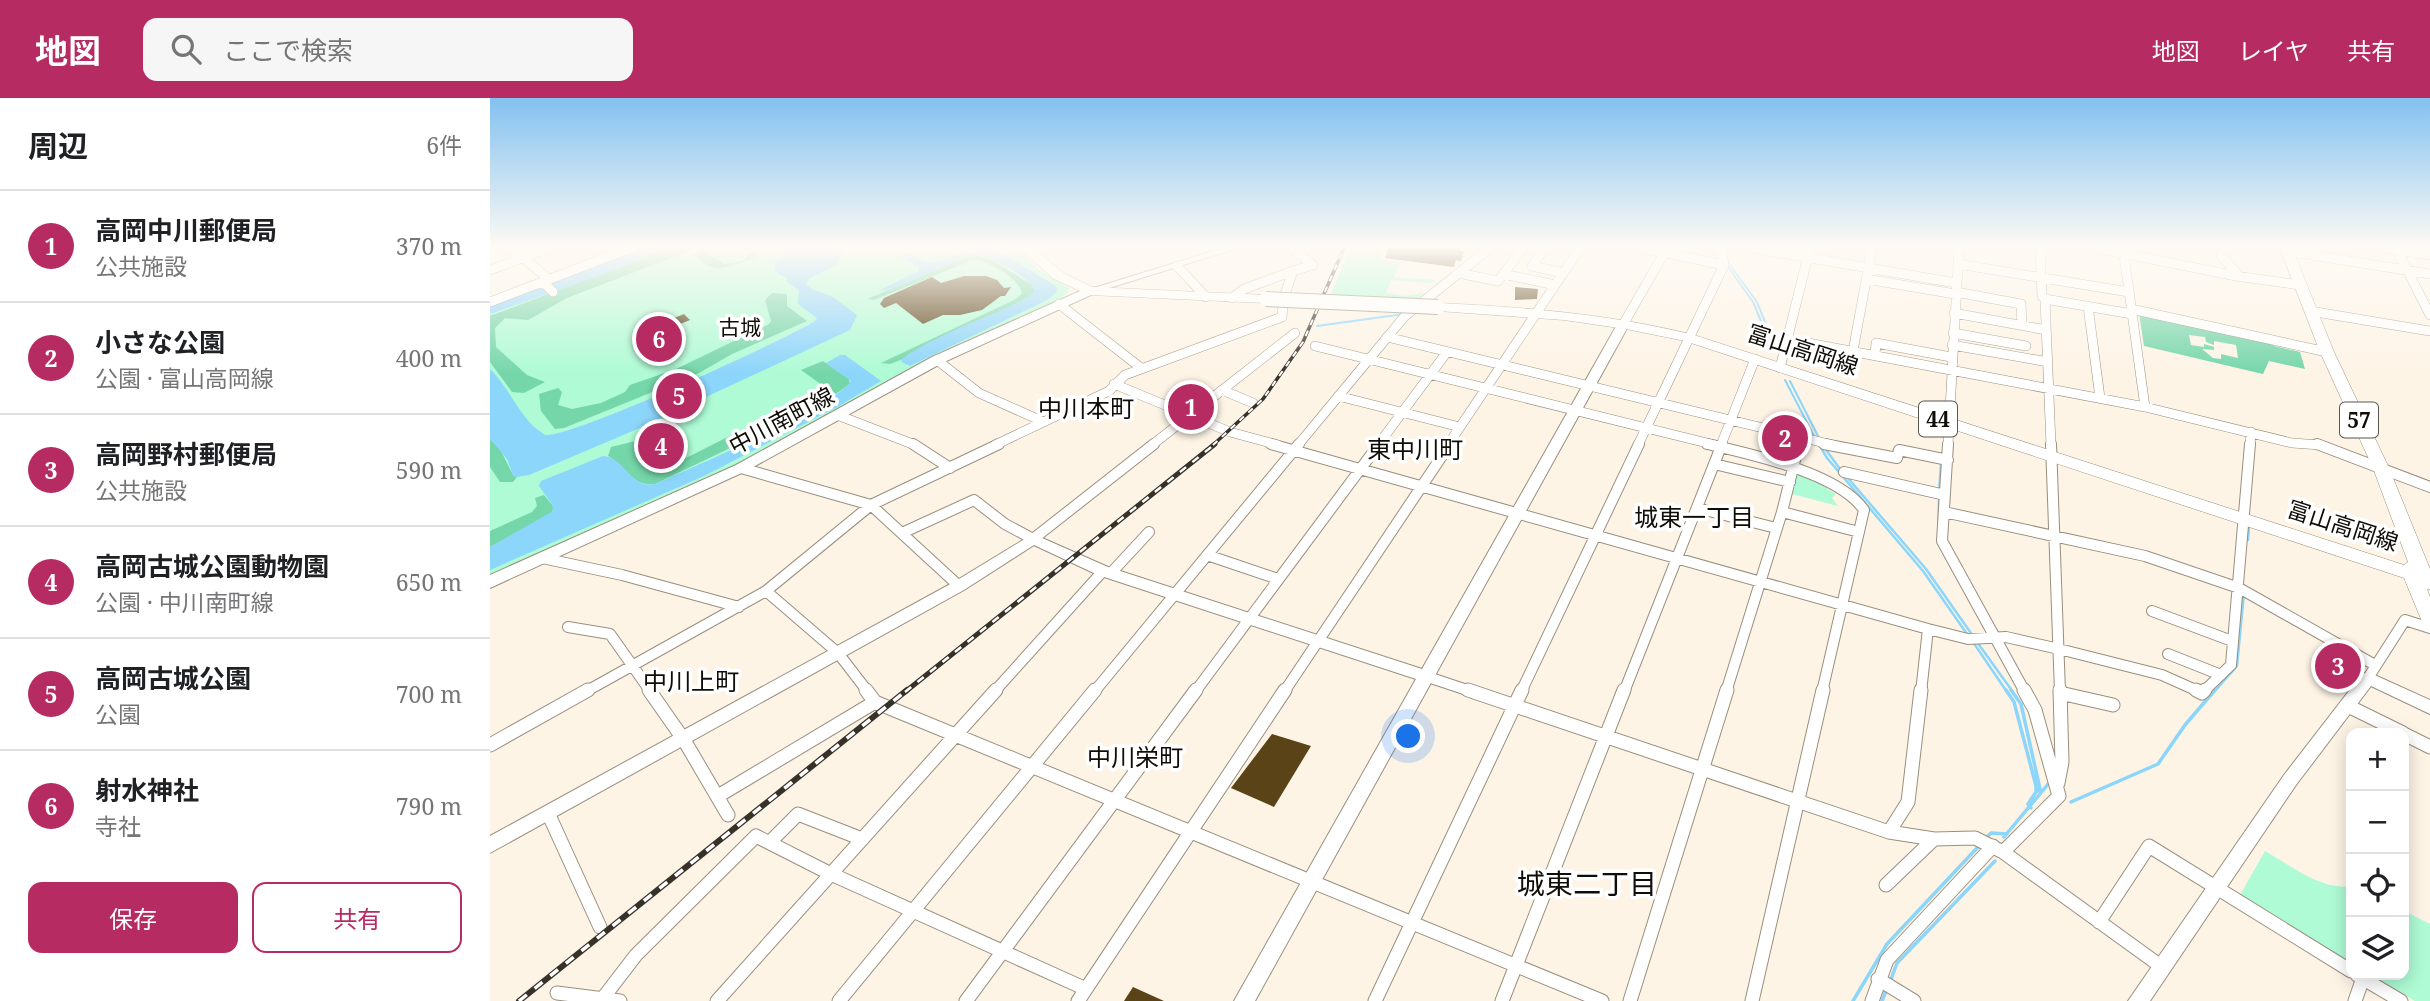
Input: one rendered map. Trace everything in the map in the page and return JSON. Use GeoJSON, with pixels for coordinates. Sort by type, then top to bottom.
{"type":"FeatureCollection","features":[{"type":"Feature","properties":{"kind":"main road","name":"57"},"geometry":{"type":"LineString","coordinates":[[2302,290],[2327,352],[2381,468],[2422,575],[2430,620]]}},
{"type":"Feature","properties":{"kind":"main road","name":"富山高岡線"},"geometry":{"type":"LineString","coordinates":[[1089,291],[1538,311],[1624,323],[1689,338],[2422,575]]}},
{"type":"Feature","properties":{"kind":"main road","name":"中川南町線"},"geometry":{"type":"LineString","coordinates":[[490,582],[741,468],[840,416],[937,360],[1089,291]]}},
{"type":"Feature","properties":{"kind":"street"},"geometry":{"type":"LineString","coordinates":[[490,302],[522,290]]}},
{"type":"Feature","properties":{"kind":"street"},"geometry":{"type":"LineString","coordinates":[[1200,290],[1206,297]]}},
{"type":"Feature","properties":{"kind":"street"},"geometry":{"type":"LineString","coordinates":[[1232,298],[1242,290]]}},
{"type":"Feature","properties":{"kind":"street"},"geometry":{"type":"LineString","coordinates":[[1285,294],[1286,290]]}},
{"type":"Feature","properties":{"kind":"street"},"geometry":{"type":"LineString","coordinates":[[839,1001],[1387,337],[1404,317],[1437,290]]}},
{"type":"Feature","properties":{"kind":"street"},"geometry":{"type":"LineString","coordinates":[[603,998],[636,955],[756,836],[831,874],[1003,952],[1082,995],[1552,290]]}},
{"type":"Feature","properties":{"kind":"street"},"geometry":{"type":"LineString","coordinates":[[1244,1001],[1643,290]]}},
{"type":"Feature","properties":{"kind":"street"},"geometry":{"type":"LineString","coordinates":[[1375,1001],[1711,290]]}},
{"type":"Feature","properties":{"kind":"street"},"geometry":{"type":"LineString","coordinates":[[1780,368],[1799,290]]}},
{"type":"Feature","properties":{"kind":"street"},"geometry":{"type":"LineString","coordinates":[[1853,351],[1865,290]]}},
{"type":"Feature","properties":{"kind":"street"},"geometry":{"type":"LineString","coordinates":[[1872,1001],[1886,984],[1887,960],[1998,849],[2059,796],[2035,710],[1984,638],[1942,541],[1944,459],[1956,290]]}},
{"type":"Feature","properties":{"kind":"street"},"geometry":{"type":"LineString","coordinates":[[1957,290],[2021,304],[2022,325]]}},
{"type":"Feature","properties":{"kind":"street"},"geometry":{"type":"LineString","coordinates":[[2042,290],[2045,299],[2048,362],[2059,649],[2062,762],[2058,786]]}},
{"type":"Feature","properties":{"kind":"street"},"geometry":{"type":"LineString","coordinates":[[2117,290],[2129,292],[2145,407]]}},
{"type":"Feature","properties":{"kind":"street"},"geometry":{"type":"LineString","coordinates":[[2417,290],[2430,315]]}},
{"type":"Feature","properties":{"kind":"street"},"geometry":{"type":"LineString","coordinates":[[2045,299],[2132,311],[2327,352]]}},
{"type":"Feature","properties":{"kind":"street"},"geometry":{"type":"LineString","coordinates":[[1059,304],[1141,368]]}},
{"type":"Feature","properties":{"kind":"street"},"geometry":{"type":"LineString","coordinates":[[490,745],[766,591],[871,505],[1109,391],[1125,375],[1282,317],[1283,306]]}},
{"type":"Feature","properties":{"kind":"street"},"geometry":{"type":"LineString","coordinates":[[2088,306],[2100,398]]}},
{"type":"Feature","properties":{"kind":"street"},"geometry":{"type":"LineString","coordinates":[[2311,311],[2430,331]]}},
{"type":"Feature","properties":{"kind":"street"},"geometry":{"type":"LineString","coordinates":[[1954,313],[2046,330]]}},
{"type":"Feature","properties":{"kind":"street"},"geometry":{"type":"LineString","coordinates":[[490,845],[959,586],[1033,538],[1295,332]]}},
{"type":"Feature","properties":{"kind":"street"},"geometry":{"type":"LineString","coordinates":[[1953,333],[2026,346]]}},
{"type":"Feature","properties":{"kind":"street"},"geometry":{"type":"LineString","coordinates":[[1387,337],[1800,439],[1897,458],[1899,450],[1944,459]]}},
{"type":"Feature","properties":{"kind":"street"},"geometry":{"type":"LineString","coordinates":[[1787,339],[2145,407],[2292,443],[2315,443],[2428,484]]}},
{"type":"Feature","properties":{"kind":"street"},"geometry":{"type":"LineString","coordinates":[[1875,355],[1876,343],[1951,357]]}},
{"type":"Feature","properties":{"kind":"street"},"geometry":{"type":"LineString","coordinates":[[1952,345],[2048,362]]}},
{"type":"Feature","properties":{"kind":"street"},"geometry":{"type":"LineString","coordinates":[[1315,346],[1794,467],[1855,497],[1864,510],[1795,802],[1752,1001]]}},
{"type":"Feature","properties":{"kind":"street"},"geometry":{"type":"LineString","coordinates":[[966,1001],[1447,352]]}},
{"type":"Feature","properties":{"kind":"street"},"geometry":{"type":"LineString","coordinates":[[1502,1001],[1755,359]]}},
{"type":"Feature","properties":{"kind":"street"},"geometry":{"type":"LineString","coordinates":[[937,360],[979,393],[1044,422]]}},
{"type":"Feature","properties":{"kind":"street"},"geometry":{"type":"LineString","coordinates":[[1114,384],[1230,432],[1594,536],[1928,629],[2059,649],[2162,675],[2202,693],[2231,665],[2232,641],[2243,590],[2244,518],[2251,432]]}},
{"type":"Feature","properties":{"kind":"street"},"geometry":{"type":"LineString","coordinates":[[1222,390],[1253,403]]}},
{"type":"Feature","properties":{"kind":"street"},"geometry":{"type":"LineString","coordinates":[[1338,396],[1460,427]]}},
{"type":"Feature","properties":{"kind":"street"},"geometry":{"type":"LineString","coordinates":[[840,416],[910,442],[950,468]]}},
{"type":"Feature","properties":{"kind":"street"},"geometry":{"type":"LineString","coordinates":[[1630,1001],[1782,512],[1800,439]]}},
{"type":"Feature","properties":{"kind":"street"},"geometry":{"type":"LineString","coordinates":[[1714,464],[1790,482]]}},
{"type":"Feature","properties":{"kind":"street"},"geometry":{"type":"LineString","coordinates":[[741,468],[871,505],[959,586]]}},
{"type":"Feature","properties":{"kind":"street"},"geometry":{"type":"LineString","coordinates":[[1844,472],[1945,495]]}},
{"type":"Feature","properties":{"kind":"street"},"geometry":{"type":"LineString","coordinates":[[902,533],[974,500],[1005,524],[1107,572],[1889,832],[1934,839],[1975,838],[1998,849],[2162,967]]}},
{"type":"Feature","properties":{"kind":"street"},"geometry":{"type":"LineString","coordinates":[[1697,508],[1776,528]]}},
{"type":"Feature","properties":{"kind":"street"},"geometry":{"type":"LineString","coordinates":[[1782,512],[1859,532]]}},
{"type":"Feature","properties":{"kind":"street"},"geometry":{"type":"LineString","coordinates":[[1944,512],[2145,556],[2243,590],[2430,707]]}},
{"type":"Feature","properties":{"kind":"street"},"geometry":{"type":"LineString","coordinates":[[717,1001],[955,735],[1107,572],[1149,532]]}},
{"type":"Feature","properties":{"kind":"street"},"geometry":{"type":"LineString","coordinates":[[1207,555],[1278,579]]}},
{"type":"Feature","properties":{"kind":"street"},"geometry":{"type":"LineString","coordinates":[[542,558],[622,575],[739,607]]}},
{"type":"Feature","properties":{"kind":"street"},"geometry":{"type":"LineString","coordinates":[[766,591],[838,653],[875,702],[1602,1001]]}},
{"type":"Feature","properties":{"kind":"street"},"geometry":{"type":"LineString","coordinates":[[2152,611],[2232,641]]}},
{"type":"Feature","properties":{"kind":"street"},"geometry":{"type":"LineString","coordinates":[[2138,1001],[2290,780],[2372,672],[2405,620],[2430,628]]}},
{"type":"Feature","properties":{"kind":"street"},"geometry":{"type":"LineString","coordinates":[[568,627],[610,634],[684,740],[728,816]]}},
{"type":"Feature","properties":{"kind":"street"},"geometry":{"type":"LineString","coordinates":[[1889,832],[1908,802],[1928,629]]}},
{"type":"Feature","properties":{"kind":"street"},"geometry":{"type":"LineString","coordinates":[[2168,654],[2221,675]]}},
{"type":"Feature","properties":{"kind":"street"},"geometry":{"type":"LineString","coordinates":[[2060,692],[2113,705]]}},
{"type":"Feature","properties":{"kind":"street"},"geometry":{"type":"LineString","coordinates":[[718,796],[875,702]]}},
{"type":"Feature","properties":{"kind":"street"},"geometry":{"type":"LineString","coordinates":[[2348,706],[2391,728]]}},
{"type":"Feature","properties":{"kind":"street"},"geometry":{"type":"LineString","coordinates":[[2409,737],[2430,747]]}},
{"type":"Feature","properties":{"kind":"street"},"geometry":{"type":"LineString","coordinates":[[548,813],[600,926]]}},
{"type":"Feature","properties":{"kind":"street"},"geometry":{"type":"LineString","coordinates":[[770,842],[798,814],[862,839]]}},
{"type":"Feature","properties":{"kind":"street"},"geometry":{"type":"LineString","coordinates":[[1886,885],[1934,839]]}},
{"type":"Feature","properties":{"kind":"street"},"geometry":{"type":"LineString","coordinates":[[2099,922],[2149,846],[2346,968]]}},
{"type":"Feature","properties":{"kind":"street"},"geometry":{"type":"LineString","coordinates":[[2356,1001],[2357,980]]}},
{"type":"Feature","properties":{"kind":"street"},"geometry":{"type":"LineString","coordinates":[[2365,980],[2400,1001]]}},
{"type":"Feature","properties":{"kind":"street"},"geometry":{"type":"LineString","coordinates":[[1886,984],[1914,1001]]}},
{"type":"Feature","properties":{"kind":"street"},"geometry":{"type":"LineString","coordinates":[[557,993],[620,1001]]}},
{"type":"Feature","properties":{"kind":"green space"},"geometry":{"type":"Polygon","coordinates":[[[524,290],[1069,290],[1059,299],[939,356],[739,464],[490,577],[490,303],[524,290]]]}},
{"type":"Feature","properties":{"kind":"green space"},"geometry":{"type":"Polygon","coordinates":[[[558,290],[587,290],[567,298],[528,320],[505,318],[495,328],[496,347],[527,375],[545,382],[524,393],[512,392],[490,362],[490,316],[558,290]]]}},
{"type":"Feature","properties":{"kind":"green space"},"geometry":{"type":"Polygon","coordinates":[[[888,290],[898,290],[874,300],[867,299],[888,290]]]}},
{"type":"Feature","properties":{"kind":"green space"},"geometry":{"type":"Polygon","coordinates":[[[1021,290],[1035,291],[1033,295],[901,360],[890,364],[881,363],[1014,300],[1022,294],[1021,290]]]}},
{"type":"Feature","properties":{"kind":"green space"},"geometry":{"type":"Polygon","coordinates":[[[1333,290],[1387,290],[1386,293],[1405,296],[1424,293],[1416,300],[1330,297],[1333,290]]]}},
{"type":"Feature","properties":{"kind":"green space"},"geometry":{"type":"Polygon","coordinates":[[[772,293],[787,294],[787,306],[807,321],[732,354],[699,373],[564,428],[555,429],[541,411],[539,394],[558,388],[562,392],[558,405],[572,409],[601,403],[625,392],[630,385],[676,369],[769,324],[771,321],[765,300],[772,293]]]}},
{"type":"Feature","properties":{"kind":"green space"},"geometry":{"type":"Polygon","coordinates":[[[2139,313],[2273,341],[2274,346],[2300,352],[2305,369],[2269,361],[2263,374],[2144,346],[2139,313]],[[2189,335],[2191,345],[2204,347],[2204,344],[2214,347],[2214,350],[2202,349],[2213,358],[2221,359],[2221,354],[2238,358],[2236,345],[2214,341],[2214,345],[2206,342],[2205,337],[2189,335]]]}},
{"type":"Feature","properties":{"kind":"green space"},"geometry":{"type":"Polygon","coordinates":[[[823,361],[849,379],[850,384],[820,405],[655,484],[635,479],[608,456],[611,447],[640,440],[666,465],[674,464],[815,393],[822,385],[801,370],[823,361]]]}},
{"type":"Feature","properties":{"kind":"green space"},"geometry":{"type":"Polygon","coordinates":[[[490,439],[500,449],[513,475],[517,477],[513,482],[500,482],[490,467],[490,439]]]}},
{"type":"Feature","properties":{"kind":"green space"},"geometry":{"type":"Polygon","coordinates":[[[1798,467],[1829,480],[1827,489],[1836,494],[1832,498],[1838,506],[1792,494],[1798,467]]]}},
{"type":"Feature","properties":{"kind":"green space"},"geometry":{"type":"Polygon","coordinates":[[[544,495],[554,507],[551,514],[490,547],[490,531],[532,512],[537,506],[535,498],[544,495]]]}},
{"type":"Feature","properties":{"kind":"green space"},"geometry":{"type":"Polygon","coordinates":[[[2265,851],[2318,881],[2346,886],[2346,960],[2240,895],[2265,851]]]}},
{"type":"Feature","properties":{"kind":"green space"},"geometry":{"type":"Polygon","coordinates":[[[2409,914],[2430,924],[2430,1001],[2415,1001],[2379,980],[2409,980],[2409,914]]]}},
{"type":"Feature","properties":{"kind":"water"},"geometry":{"type":"Polygon","coordinates":[[[524,290],[558,290],[490,314],[490,303],[524,290]]]}},
{"type":"Feature","properties":{"kind":"water"},"geometry":{"type":"Polygon","coordinates":[[[799,290],[815,290],[833,297],[857,315],[850,330],[635,430],[529,475],[513,475],[507,459],[490,439],[490,369],[536,429],[545,435],[562,432],[633,406],[815,321],[817,318],[798,304],[799,290]]]}},
{"type":"Feature","properties":{"kind":"water"},"geometry":{"type":"Polygon","coordinates":[[[1034,292],[1057,292],[1047,300],[910,366],[901,362],[921,347],[1026,299],[1034,292]]]}},
{"type":"Feature","properties":{"kind":"water"},"geometry":{"type":"Polygon","coordinates":[[[845,355],[881,381],[839,406],[704,476],[490,570],[490,547],[553,511],[552,504],[539,486],[541,481],[603,456],[617,462],[639,482],[655,484],[820,405],[851,381],[826,363],[845,355]]]}},
{"type":"Feature","properties":{"kind":"building"},"geometry":{"type":"Polygon","coordinates":[[[902,290],[1009,290],[1005,296],[982,310],[960,315],[943,315],[923,324],[896,303],[884,308],[880,304],[884,298],[902,290]]]}},
{"type":"Feature","properties":{"kind":"building"},"geometry":{"type":"Polygon","coordinates":[[[1515,290],[1538,290],[1537,299],[1515,300],[1515,290]]]}},
{"type":"Feature","properties":{"kind":"building"},"geometry":{"type":"Polygon","coordinates":[[[684,314],[690,320],[656,334],[649,328],[684,314]]]}},
{"type":"Feature","properties":{"kind":"building"},"geometry":{"type":"Polygon","coordinates":[[[1272,734],[1311,746],[1274,807],[1231,788],[1272,734]]]}},
{"type":"Feature","properties":{"kind":"building"},"geometry":{"type":"Polygon","coordinates":[[[1133,987],[1164,1001],[1124,1001],[1133,987]]]}},
{"type":"Feature","properties":{"kind":"waterway"},"geometry":{"type":"LineString","coordinates":[[1419,300],[1431,290]]}},
{"type":"Feature","properties":{"kind":"waterway"},"geometry":{"type":"LineString","coordinates":[[1745,290],[1753,302],[1773,350]]}},
{"type":"Feature","properties":{"kind":"waterway"},"geometry":{"type":"LineString","coordinates":[[1748,290],[1757,302],[1776,349]]}},
{"type":"Feature","properties":{"kind":"waterway"},"geometry":{"type":"LineString","coordinates":[[1317,326],[1404,314]]}},
{"type":"Feature","properties":{"kind":"waterway"},"geometry":{"type":"LineString","coordinates":[[1785,380],[1815,438]]}},
{"type":"Feature","properties":{"kind":"waterway"},"geometry":{"type":"LineString","coordinates":[[1790,381],[1819,438]]}},
{"type":"Feature","properties":{"kind":"waterway"},"geometry":{"type":"LineString","coordinates":[[1820,446],[1827,458],[1923,571],[1967,634]]}},
{"type":"Feature","properties":{"kind":"waterway"},"geometry":{"type":"LineString","coordinates":[[1824,447],[1840,469]]}},
{"type":"Feature","properties":{"kind":"waterway"},"geometry":{"type":"LineString","coordinates":[[1939,492],[1941,463]]}},
{"type":"Feature","properties":{"kind":"waterway"},"geometry":{"type":"LineString","coordinates":[[1847,477],[1926,569],[1973,636]]}},
{"type":"Feature","properties":{"kind":"waterway"},"geometry":{"type":"LineString","coordinates":[[1938,543],[1939,498]]}},
{"type":"Feature","properties":{"kind":"waterway"},"geometry":{"type":"LineString","coordinates":[[2248,540],[2249,528]]}},
{"type":"Feature","properties":{"kind":"waterway"},"geometry":{"type":"LineString","coordinates":[[2214,692],[2237,666],[2244,593]]}},
{"type":"Feature","properties":{"kind":"waterway"},"geometry":{"type":"LineString","coordinates":[[1973,642],[2007,692]]}},
{"type":"Feature","properties":{"kind":"waterway"},"geometry":{"type":"LineString","coordinates":[[1977,642],[2013,692]]}},
{"type":"Feature","properties":{"kind":"waterway"},"geometry":{"type":"LineString","coordinates":[[2006,690],[2014,702],[2036,792]]}},
{"type":"Feature","properties":{"kind":"waterway"},"geometry":{"type":"LineString","coordinates":[[2011,690],[2021,704],[2040,789],[2036,792]]}},
{"type":"Feature","properties":{"kind":"waterway"},"geometry":{"type":"LineString","coordinates":[[2071,802],[2158,764],[2185,725],[2215,690]]}},
{"type":"Feature","properties":{"kind":"waterway"},"geometry":{"type":"LineString","coordinates":[[2030,806],[2049,783]]}},
{"type":"Feature","properties":{"kind":"waterway"},"geometry":{"type":"LineString","coordinates":[[2030,806],[2028,804],[2036,792]]}},
{"type":"Feature","properties":{"kind":"waterway"},"geometry":{"type":"LineString","coordinates":[[2007,834],[2030,806]]}},
{"type":"Feature","properties":{"kind":"waterway"},"geometry":{"type":"LineString","coordinates":[[1985,839],[1991,833],[2007,834]]}},
{"type":"Feature","properties":{"kind":"waterway"},"geometry":{"type":"LineString","coordinates":[[1853,1001],[1887,944],[1978,847]]}},
{"type":"Feature","properties":{"kind":"waterway"},"geometry":{"type":"LineString","coordinates":[[1890,982],[1897,963],[1995,861]]}},
{"type":"Feature","properties":{"kind":"waterway"},"geometry":{"type":"LineString","coordinates":[[1882,1001],[1886,991]]}},
{"type":"Feature","properties":{"kind":"railway"},"geometry":{"type":"LineString","coordinates":[[1213,445],[1263,399],[1303,342],[1326,290]]}},
{"type":"Feature","properties":{"kind":"railway"},"geometry":{"type":"LineString","coordinates":[[905,692],[1215,444]]}},
{"type":"Feature","properties":{"kind":"railway"},"geometry":{"type":"LineString","coordinates":[[519,1001],[907,690]]}},
{"type":"Feature","properties":{"kind":"place","name":"射水神社"},"geometry":{"type":"Point","coordinates":[659,339]}},
{"type":"Feature","properties":{"kind":"place","name":"高岡古城公園"},"geometry":{"type":"Point","coordinates":[679,396]}},
{"type":"Feature","properties":{"kind":"place","name":"高岡中川郵便局"},"geometry":{"type":"Point","coordinates":[1191,407]}},
{"type":"Feature","properties":{"kind":"place","name":"小さな公園"},"geometry":{"type":"Point","coordinates":[1785,438]}},
{"type":"Feature","properties":{"kind":"place","name":"高岡古城公園動物園"},"geometry":{"type":"Point","coordinates":[661,446]}},
{"type":"Feature","properties":{"kind":"place","name":"高岡野村郵便局"},"geometry":{"type":"Point","coordinates":[2338,666]}},
{"type":"Feature","properties":{"kind":"district","name":"古城"},"geometry":{"type":"Point","coordinates":[740,327]}},
{"type":"Feature","properties":{"kind":"district","name":"中川本町"},"geometry":{"type":"Point","coordinates":[1086,407]}},
{"type":"Feature","properties":{"kind":"district","name":"東中川町"},"geometry":{"type":"Point","coordinates":[1415,448]}},
{"type":"Feature","properties":{"kind":"district","name":"城東一丁目"},"geometry":{"type":"Point","coordinates":[1694,516]}},
{"type":"Feature","properties":{"kind":"district","name":"中川上町"},"geometry":{"type":"Point","coordinates":[691,680]}},
{"type":"Feature","properties":{"kind":"district","name":"中川栄町"},"geometry":{"type":"Point","coordinates":[1135,756]}},
{"type":"Feature","properties":{"kind":"district","name":"城東二丁目"},"geometry":{"type":"Point","coordinates":[1587,883]}}]}
